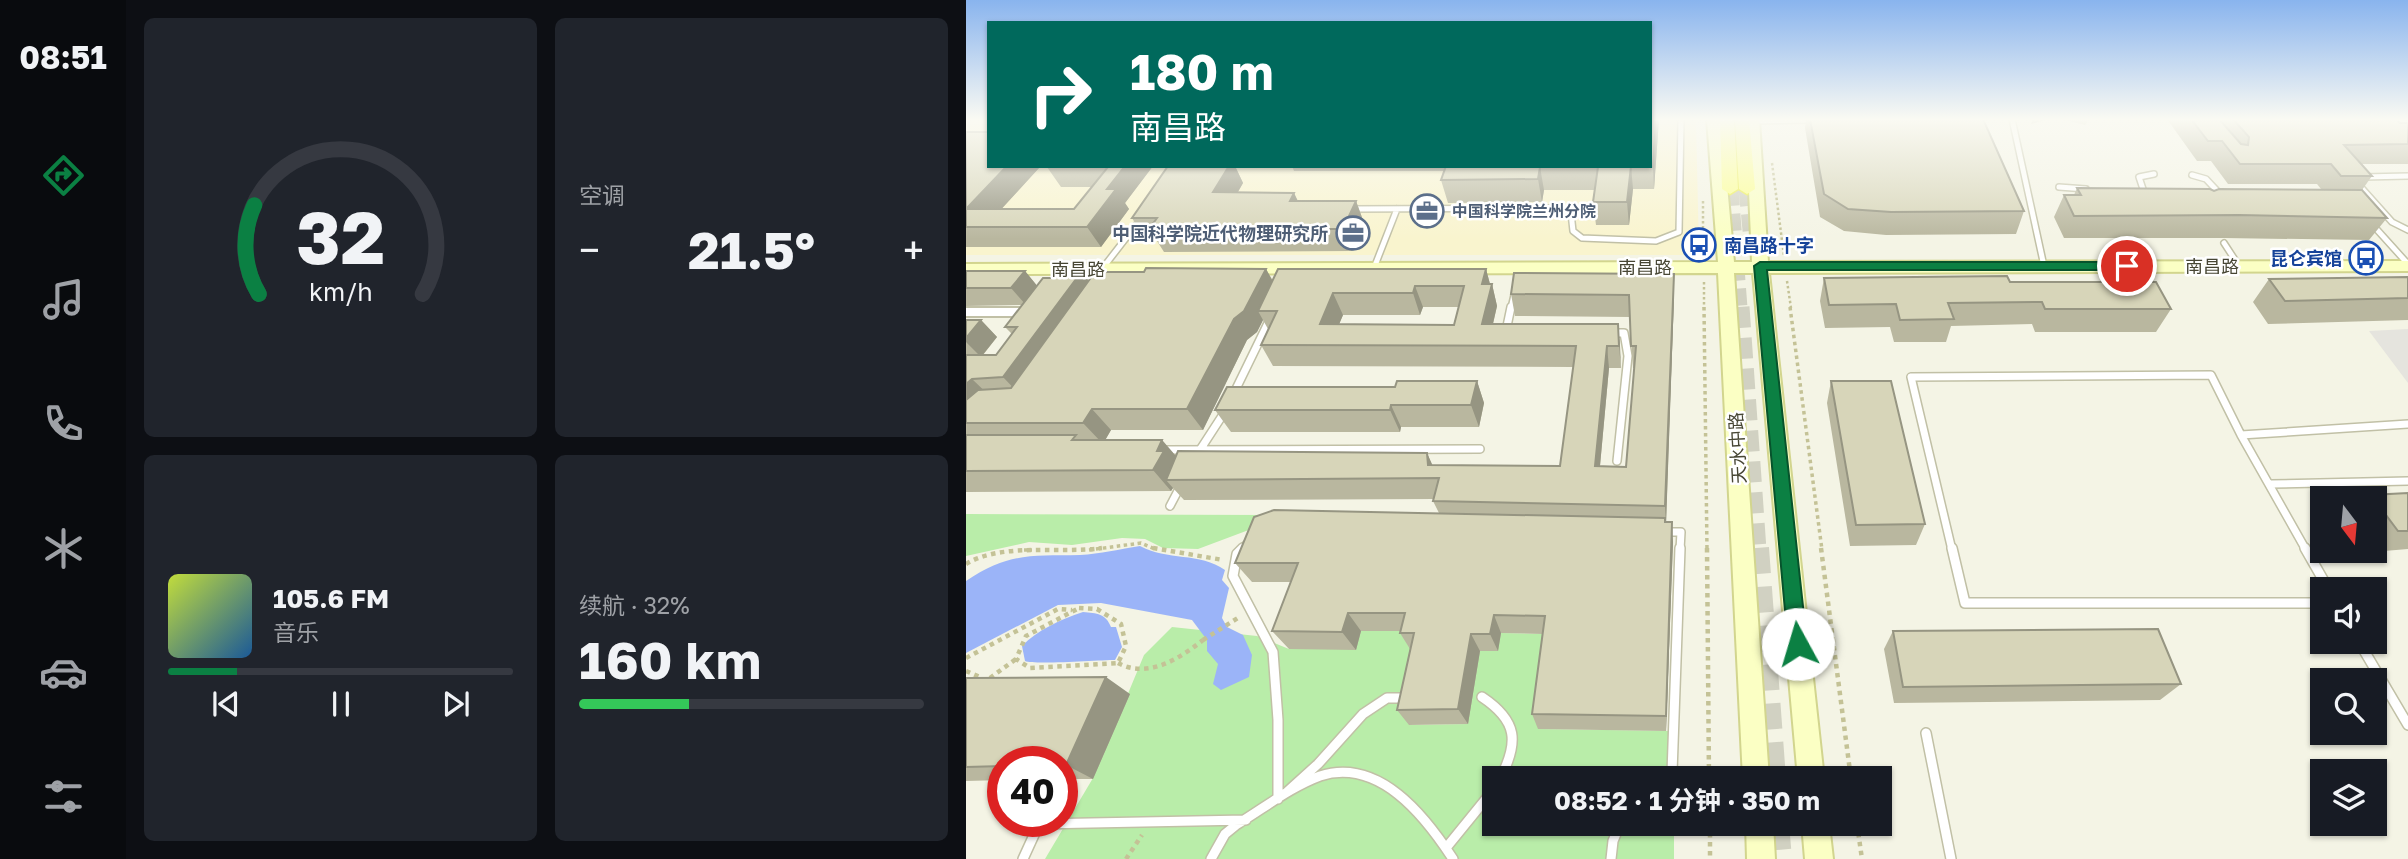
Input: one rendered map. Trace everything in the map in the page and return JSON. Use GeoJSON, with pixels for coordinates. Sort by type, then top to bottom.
{"type":"FeatureCollection","features":[{"type":"Feature","properties":{"kind":"main road"},"geometry":{"type":"LineString","coordinates":[[1729,159],[1730,188]]}},
{"type":"Feature","properties":{"kind":"main road"},"geometry":{"type":"LineString","coordinates":[[1747,189],[1748,159]]}},
{"type":"Feature","properties":{"kind":"main road"},"geometry":{"type":"LineString","coordinates":[[1753,159],[1760,266],[1810,766]]}},
{"type":"Feature","properties":{"kind":"main road","name":"南昌路"},"geometry":{"type":"LineString","coordinates":[[966,269],[1062,274],[1102,269],[1292,274],[1374,268],[2408,265]]}},
{"type":"Feature","properties":{"kind":"main road","name":"天水中路"},"geometry":{"type":"LineString","coordinates":[[1726,266],[1755,766]]}},
{"type":"Feature","properties":{"kind":"main road"},"geometry":{"type":"LineString","coordinates":[[1759,836],[1760,859]]}},
{"type":"Feature","properties":{"kind":"main road"},"geometry":{"type":"LineString","coordinates":[[1816,836],[1819,859]]}},
{"type":"Feature","properties":{"kind":"street","name":"天水中路"},"geometry":{"type":"LineString","coordinates":[[1717,159],[1726,266]]}},
{"type":"Feature","properties":{"kind":"street"},"geometry":{"type":"LineString","coordinates":[[966,312],[1029,317]]}},
{"type":"Feature","properties":{"kind":"lane"},"geometry":{"type":"LineString","coordinates":[[1344,209],[1561,208],[1571,213],[1573,231],[1582,238],[1665,239],[1679,232],[1680,159]]}},
{"type":"Feature","properties":{"kind":"lane"},"geometry":{"type":"LineString","coordinates":[[2021,159],[2044,266]]}},
{"type":"Feature","properties":{"kind":"lane"},"geometry":{"type":"LineString","coordinates":[[2144,192],[2138,177],[2154,174]]}},
{"type":"Feature","properties":{"kind":"lane"},"geometry":{"type":"LineString","coordinates":[[2192,175],[2206,178],[2221,195]]}},
{"type":"Feature","properties":{"kind":"lane"},"geometry":{"type":"LineString","coordinates":[[2408,176],[2366,176],[2359,178],[2357,183],[2392,222],[2408,230]]}},
{"type":"Feature","properties":{"kind":"lane"},"geometry":{"type":"LineString","coordinates":[[2059,187],[2095,189]]}},
{"type":"Feature","properties":{"kind":"lane"},"geometry":{"type":"LineString","coordinates":[[2132,191],[2156,192]]}},
{"type":"Feature","properties":{"kind":"lane"},"geometry":{"type":"LineString","coordinates":[[2211,195],[2233,195]]}},
{"type":"Feature","properties":{"kind":"lane"},"geometry":{"type":"LineString","coordinates":[[1374,268],[1397,209]]}},
{"type":"Feature","properties":{"kind":"lane"},"geometry":{"type":"LineString","coordinates":[[2364,215],[2408,265]]}},
{"type":"Feature","properties":{"kind":"lane"},"geometry":{"type":"LineString","coordinates":[[1102,269],[1142,218]]}},
{"type":"Feature","properties":{"kind":"lane"},"geometry":{"type":"LineString","coordinates":[[2224,243],[2239,266]]}},
{"type":"Feature","properties":{"kind":"lane"},"geometry":{"type":"LineString","coordinates":[[1519,267],[1506,332],[1520,332]]}},
{"type":"Feature","properties":{"kind":"lane"},"geometry":{"type":"LineString","coordinates":[[1029,317],[1041,301]]}},
{"type":"Feature","properties":{"kind":"lane"},"geometry":{"type":"LineString","coordinates":[[1231,398],[1272,315]]}},
{"type":"Feature","properties":{"kind":"lane"},"geometry":{"type":"LineString","coordinates":[[1598,333],[1625,333],[1628,356],[1617,461]]}},
{"type":"Feature","properties":{"kind":"lane"},"geometry":{"type":"LineString","coordinates":[[2310,603],[1965,603],[1911,377],[2211,375],[2241,435],[2322,577]]}},
{"type":"Feature","properties":{"kind":"lane"},"geometry":{"type":"LineString","coordinates":[[1194,461],[1226,410]]}},
{"type":"Feature","properties":{"kind":"lane"},"geometry":{"type":"LineString","coordinates":[[2241,435],[2408,424]]}},
{"type":"Feature","properties":{"kind":"lane"},"geometry":{"type":"LineString","coordinates":[[1158,450],[1480,449]]}},
{"type":"Feature","properties":{"kind":"lane"},"geometry":{"type":"LineString","coordinates":[[1170,506],[1188,472]]}},
{"type":"Feature","properties":{"kind":"lane"},"geometry":{"type":"LineString","coordinates":[[2271,484],[2408,481]]}},
{"type":"Feature","properties":{"kind":"lane"},"geometry":{"type":"LineString","coordinates":[[1653,531],[1681,532],[1672,766]]}},
{"type":"Feature","properties":{"kind":"lane"},"geometry":{"type":"LineString","coordinates":[[1256,536],[1237,554],[1233,576],[1273,652],[1278,720],[1278,799]]}},
{"type":"Feature","properties":{"kind":"lane"},"geometry":{"type":"LineString","coordinates":[[2366,654],[2408,725]]}},
{"type":"Feature","properties":{"kind":"lane"},"geometry":{"type":"LineString","coordinates":[[1482,697],[1502,709],[1511,721],[1512,748],[1505,766]]}},
{"type":"Feature","properties":{"kind":"lane"},"geometry":{"type":"LineString","coordinates":[[1211,859],[1229,829],[1250,819],[1278,799],[1318,764],[1363,714],[1387,698],[1409,698]]}},
{"type":"Feature","properties":{"kind":"lane"},"geometry":{"type":"LineString","coordinates":[[1926,733],[1951,859]]}},
{"type":"Feature","properties":{"kind":"lane"},"geometry":{"type":"LineString","coordinates":[[1278,799],[1329,774],[1353,774],[1386,784],[1411,803],[1453,859]]}},
{"type":"Feature","properties":{"kind":"lane"},"geometry":{"type":"LineString","coordinates":[[1446,848],[1482,804]]}},
{"type":"Feature","properties":{"kind":"lane"},"geometry":{"type":"LineString","coordinates":[[1023,859],[1039,824],[1250,819]]}},
{"type":"Feature","properties":{"kind":"lane"},"geometry":{"type":"LineString","coordinates":[[1611,859],[1614,836]]}},
{"type":"Feature","properties":{"kind":"path"},"geometry":{"type":"LineString","coordinates":[[1772,160],[1849,766]]}},
{"type":"Feature","properties":{"kind":"path"},"geometry":{"type":"LineString","coordinates":[[1703,199],[1709,766]]}},
{"type":"Feature","properties":{"kind":"path"},"geometry":{"type":"LineString","coordinates":[[966,564],[974,559],[1025,550],[1083,551],[1141,542],[1159,551],[1207,555],[1235,564]]}},
{"type":"Feature","properties":{"kind":"path"},"geometry":{"type":"LineString","coordinates":[[966,658],[1058,609],[1097,609],[1121,624],[1126,646],[1118,663]]}},
{"type":"Feature","properties":{"kind":"path"},"geometry":{"type":"LineString","coordinates":[[966,671],[982,678],[994,678],[1016,659],[1017,648],[1031,631],[1058,621],[1074,610]]}},
{"type":"Feature","properties":{"kind":"path"},"geometry":{"type":"LineString","coordinates":[[1016,659],[1030,668],[1041,665],[1118,663],[1134,670],[1153,667],[1188,652],[1236,619]]}},
{"type":"Feature","properties":{"kind":"path"},"geometry":{"type":"LineString","coordinates":[[1126,859],[1154,821]]}},
{"type":"Feature","properties":{"kind":"path"},"geometry":{"type":"LineString","coordinates":[[1710,836],[1710,859]]}},
{"type":"Feature","properties":{"kind":"path"},"geometry":{"type":"LineString","coordinates":[[1858,836],[1861,859]]}},
{"type":"Feature","properties":{"kind":"shaded area","name":"中国科学院兰州分院"},"geometry":{"type":"Polygon","coordinates":[[[966,159],[987,159],[987,168],[1652,168],[1652,159],[1697,159],[1699,255],[966,255],[966,159]]]}},
{"type":"Feature","properties":{"kind":"shaded area"},"geometry":{"type":"Polygon","coordinates":[[[2408,329],[2408,383],[2369,331],[2408,329]]]}},
{"type":"Feature","properties":{"kind":"green space"},"geometry":{"type":"Polygon","coordinates":[[[966,514],[1289,515],[1198,549],[1163,548],[1145,539],[1122,538],[1072,545],[1029,542],[966,556],[966,514]]]}},
{"type":"Feature","properties":{"kind":"green space"},"geometry":{"type":"Polygon","coordinates":[[[1172,627],[1257,636],[1289,649],[1361,631],[1416,631],[1410,725],[1468,724],[1469,651],[1501,633],[1551,634],[1539,729],[1673,731],[1673,766],[1482,766],[1482,836],[1674,836],[1674,859],[1045,859],[1058,837],[1078,837],[1078,803],[1093,778],[1144,655],[1172,627]]]}},
{"type":"Feature","properties":{"kind":"water"},"geometry":{"type":"Polygon","coordinates":[[[1140,546],[1161,554],[1205,561],[1225,570],[1222,580],[1229,588],[1222,618],[1227,627],[1243,635],[1252,655],[1249,677],[1221,690],[1213,684],[1218,664],[1207,651],[1207,640],[1192,620],[1101,603],[1058,605],[966,653],[966,581],[1008,560],[1088,554],[1140,546]]]}},
{"type":"Feature","properties":{"kind":"water"},"geometry":{"type":"Polygon","coordinates":[[[1083,612],[1100,615],[1111,627],[1116,627],[1122,647],[1115,660],[1025,661],[1022,646],[1028,640],[1050,626],[1083,612]]]}},
{"type":"Feature","properties":{"kind":"building"},"geometry":{"type":"Polygon","coordinates":[[[966,159],[987,159],[987,168],[1005,168],[966,209],[966,159]]]}},
{"type":"Feature","properties":{"kind":"building"},"geometry":{"type":"Polygon","coordinates":[[[1817,159],[2001,159],[2024,211],[1891,212],[1848,209],[1824,194],[1817,159]]]}},
{"type":"Feature","properties":{"kind":"building"},"geometry":{"type":"Polygon","coordinates":[[[2236,159],[2357,159],[2372,176],[2341,176],[2331,164],[2240,164],[2236,159]]]}},
{"type":"Feature","properties":{"kind":"building"},"geometry":{"type":"Polygon","coordinates":[[[1107,168],[1123,168],[1107,189],[1116,189],[1087,227],[966,227],[966,209],[1074,209],[1107,168]]]}},
{"type":"Feature","properties":{"kind":"building"},"geometry":{"type":"Polygon","coordinates":[[[1167,168],[1228,168],[1213,192],[1294,193],[1290,201],[1356,201],[1343,229],[1149,229],[1157,218],[1132,218],[1167,168]]]}},
{"type":"Feature","properties":{"kind":"building"},"geometry":{"type":"Polygon","coordinates":[[[1445,168],[1540,168],[1538,179],[1441,180],[1445,168]]]}},
{"type":"Feature","properties":{"kind":"building"},"geometry":{"type":"Polygon","coordinates":[[[1598,168],[1631,168],[1627,202],[1593,202],[1598,168]]]}},
{"type":"Feature","properties":{"kind":"building"},"geometry":{"type":"Polygon","coordinates":[[[2077,188],[2362,190],[2387,218],[2074,216],[2064,195],[2081,195],[2077,188]]]}},
{"type":"Feature","properties":{"kind":"building"},"geometry":{"type":"Polygon","coordinates":[[[1146,268],[1266,269],[1244,311],[1234,319],[1187,409],[1092,409],[1083,423],[966,423],[966,400],[978,390],[1011,388],[1095,272],[1144,272],[1146,268]]]}},
{"type":"Feature","properties":{"kind":"building"},"geometry":{"type":"Polygon","coordinates":[[[1278,269],[1486,269],[1482,284],[1492,284],[1482,324],[1618,324],[1619,346],[1607,346],[1595,466],[1626,467],[1636,346],[1631,346],[1629,295],[1511,294],[1514,273],[1674,274],[1665,506],[1433,501],[1439,478],[1166,480],[1178,451],[1427,453],[1428,465],[1560,466],[1576,346],[1261,345],[1277,311],[1258,311],[1278,269]],[[1415,286],[1413,293],[1333,293],[1320,324],[1454,325],[1464,286],[1415,286]]]}},
{"type":"Feature","properties":{"kind":"building"},"geometry":{"type":"Polygon","coordinates":[[[966,271],[1025,271],[1011,288],[966,288],[966,271]]]}},
{"type":"Feature","properties":{"kind":"building"},"geometry":{"type":"Polygon","coordinates":[[[1060,271],[1082,271],[1003,377],[972,379],[966,384],[966,355],[996,355],[1017,327],[1005,327],[1043,278],[1054,278],[1060,271]]]}},
{"type":"Feature","properties":{"kind":"building"},"geometry":{"type":"Polygon","coordinates":[[[2007,276],[2010,282],[2156,282],[2171,309],[2045,309],[2042,302],[1948,303],[1954,319],[1900,320],[1896,304],[1829,305],[1824,278],[2007,276]]]}},
{"type":"Feature","properties":{"kind":"building"},"geometry":{"type":"Polygon","coordinates":[[[2408,277],[2408,298],[2285,301],[2269,279],[2408,277]]]}},
{"type":"Feature","properties":{"kind":"building"},"geometry":{"type":"Polygon","coordinates":[[[966,320],[981,320],[966,338],[966,320]]]}},
{"type":"Feature","properties":{"kind":"building"},"geometry":{"type":"Polygon","coordinates":[[[1397,381],[1477,381],[1471,405],[1391,405],[1390,410],[1215,410],[1227,387],[1395,387],[1397,381]]]}},
{"type":"Feature","properties":{"kind":"building"},"geometry":{"type":"Polygon","coordinates":[[[1831,381],[1891,381],[1925,524],[1856,525],[1831,381]]]}},
{"type":"Feature","properties":{"kind":"building"},"geometry":{"type":"Polygon","coordinates":[[[966,435],[1076,435],[1072,440],[1162,440],[1157,451],[1164,451],[1153,470],[966,471],[966,435]]]}},
{"type":"Feature","properties":{"kind":"building"},"geometry":{"type":"Polygon","coordinates":[[[2408,493],[2408,531],[2398,531],[2387,516],[2387,494],[2408,493]]]}},
{"type":"Feature","properties":{"kind":"building"},"geometry":{"type":"Polygon","coordinates":[[[1274,510],[1665,518],[1665,522],[1672,522],[1666,716],[1532,714],[1545,616],[1494,615],[1490,634],[1471,634],[1458,709],[1397,710],[1414,633],[1400,633],[1405,613],[1348,613],[1342,632],[1272,631],[1298,563],[1235,563],[1254,517],[1274,510]]]}},
{"type":"Feature","properties":{"kind":"building"},"geometry":{"type":"Polygon","coordinates":[[[2158,629],[2181,684],[1903,687],[1893,631],[2158,629]]]}},
{"type":"Feature","properties":{"kind":"building"},"geometry":{"type":"Polygon","coordinates":[[[1106,677],[1075,746],[987,746],[987,766],[966,767],[966,678],[1106,677]]]}},
{"type":"Feature","properties":{"kind":"tunnel"},"geometry":{"type":"LineString","coordinates":[[1730,189],[1739,308]]}},
{"type":"Feature","properties":{"kind":"tunnel"},"geometry":{"type":"LineString","coordinates":[[1747,189],[1753,250]]}},
{"type":"Feature","properties":{"kind":"tunnel"},"geometry":{"type":"LineString","coordinates":[[1739,307],[1756,550]]}},
{"type":"Feature","properties":{"kind":"tunnel"},"geometry":{"type":"LineString","coordinates":[[1756,548],[1772,766]]}},
{"type":"Feature","properties":{"kind":"tunnel"},"geometry":{"type":"LineString","coordinates":[[1777,836],[1779,859]]}},
{"type":"Feature","properties":{"kind":"place","name":"中国科学院兰州分院"},"geometry":{"type":"Point","coordinates":[1427,211]}},
{"type":"Feature","properties":{"kind":"place","name":"中国科学院近代物理研究所"},"geometry":{"type":"Point","coordinates":[1353,233]}},
{"type":"Feature","properties":{"kind":"place","name":"南昌路十字"},"geometry":{"type":"Point","coordinates":[1699,245]}},
{"type":"Feature","properties":{"kind":"place","name":"昆仑宾馆"},"geometry":{"type":"Point","coordinates":[2366,258]}},
{"type":"Feature","properties":{"kind":"route"},"geometry":{"type":"LineString","coordinates":[[1798,644],[1760,266],[2127,266]]}}]}
